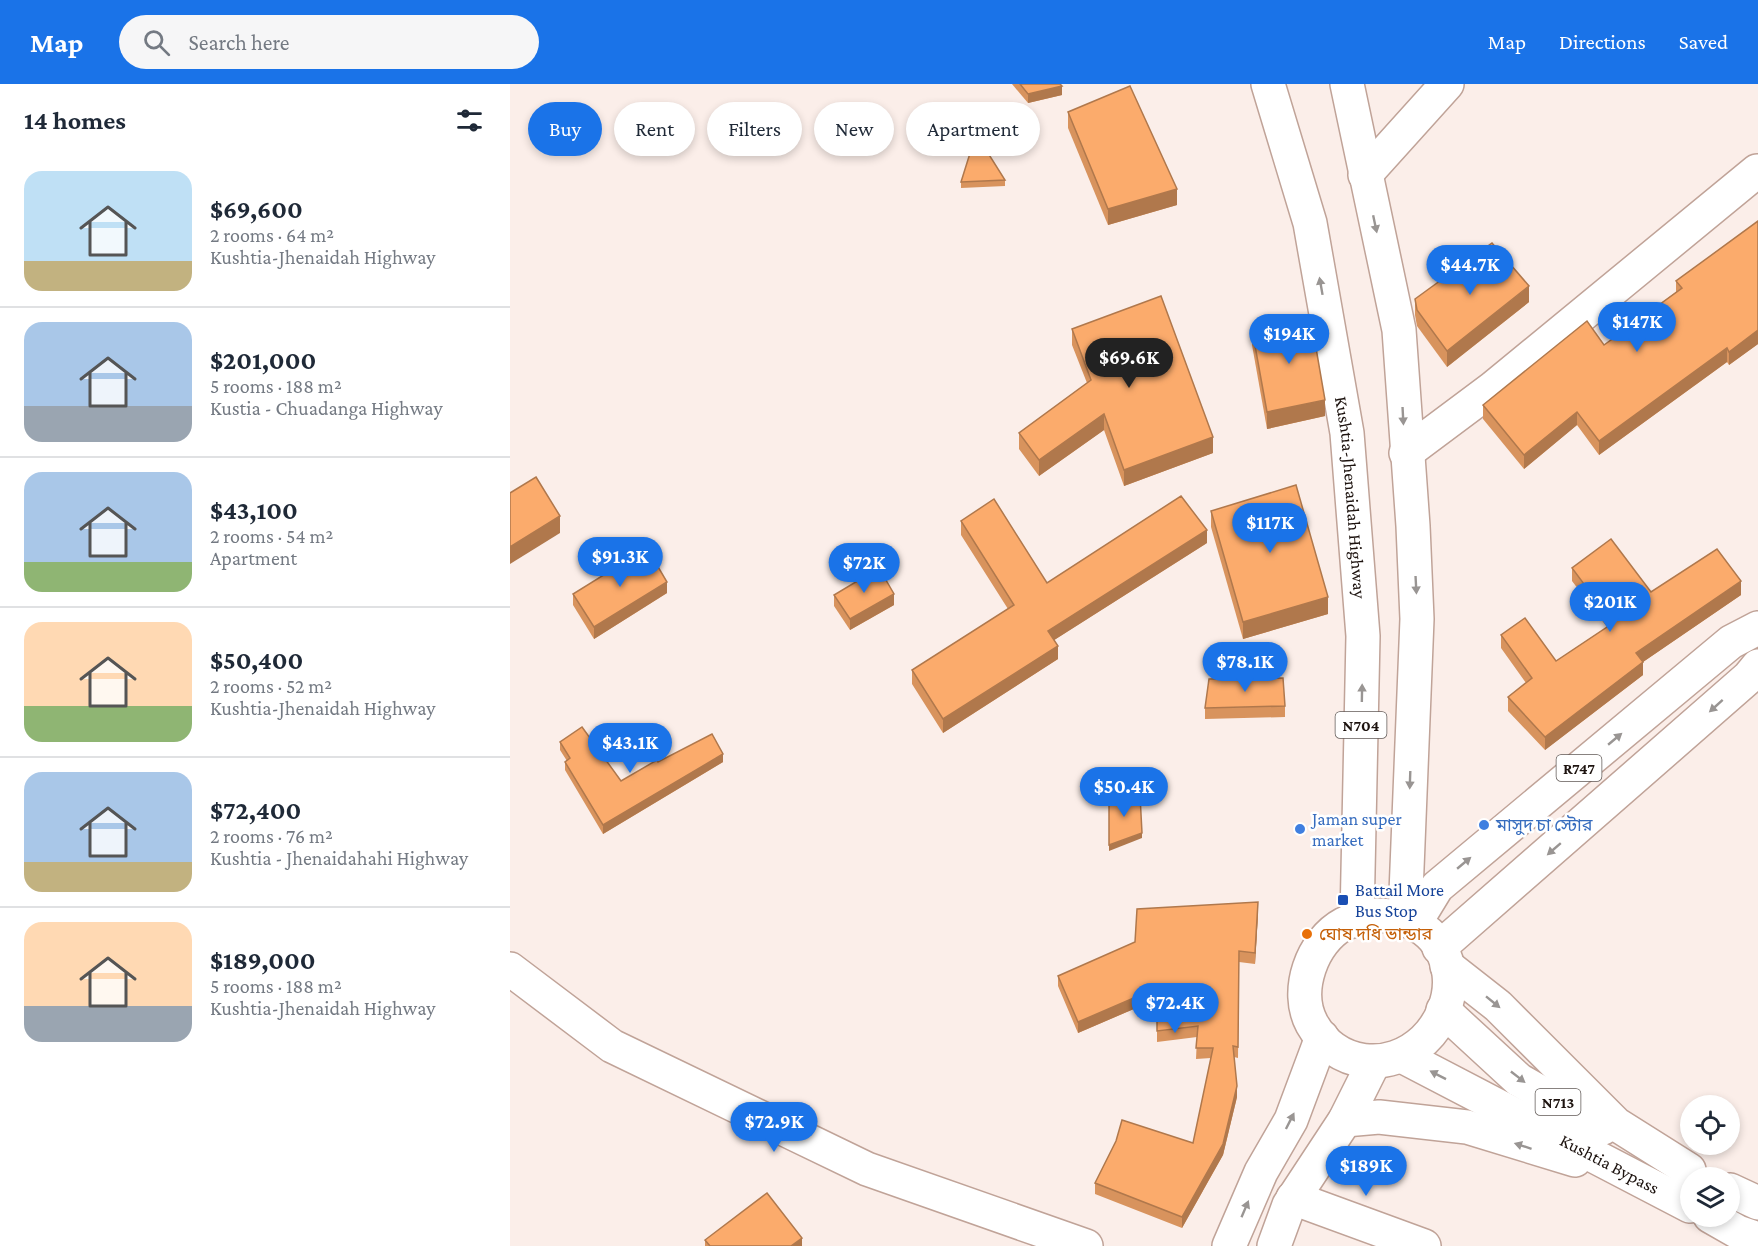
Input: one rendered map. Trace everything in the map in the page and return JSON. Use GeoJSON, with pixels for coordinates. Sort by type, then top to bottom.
{"type":"FeatureCollection","features":[{"type":"Feature","properties":{"kind":"main road","name":"Kushtia-Jhenaidah Highway"},"geometry":{"type":"LineString","coordinates":[[1268,84],[1310,223],[1347,433],[1363,636],[1357,919]]}},
{"type":"Feature","properties":{"kind":"main road"},"geometry":{"type":"LineString","coordinates":[[1347,84],[1399,330],[1418,619],[1410,921]]}},
{"type":"Feature","properties":{"kind":"main road"},"geometry":{"type":"LineString","coordinates":[[1365,175],[1447,84]]}},
{"type":"Feature","properties":{"kind":"main road"},"geometry":{"type":"LineString","coordinates":[[1406,453],[1493,388],[1757,171]]}},
{"type":"Feature","properties":{"kind":"main road","name":"R747"},"geometry":{"type":"LineString","coordinates":[[1410,921],[1437,887],[1731,642],[1758,628]]}},
{"type":"Feature","properties":{"kind":"main road"},"geometry":{"type":"LineString","coordinates":[[1443,957],[1758,666]]}},
{"type":"Feature","properties":{"kind":"main road"},"geometry":{"type":"LineString","coordinates":[[1387,1060],[1346,1054],[1322,1037],[1311,1023],[1306,1003],[1306,981],[1312,961],[1331,934],[1357,919],[1375,915],[1410,921],[1422,927],[1443,957],[1498,1006],[1616,1124],[1685,1167]]}},
{"type":"Feature","properties":{"kind":"main road"},"geometry":{"type":"LineString","coordinates":[[1274,1246],[1291,1201],[1387,1060],[1425,1040],[1436,1027],[1448,996],[1443,957]]}},
{"type":"Feature","properties":{"kind":"main road"},"geometry":{"type":"LineString","coordinates":[[510,969],[612,1046],[846,1159],[867,1169],[1086,1246]]}},
{"type":"Feature","properties":{"kind":"main road","name":"Kushtia Bypass"},"geometry":{"type":"LineString","coordinates":[[1443,1010],[1520,1080],[1621,1138],[1681,1167]]}},
{"type":"Feature","properties":{"kind":"main road"},"geometry":{"type":"LineString","coordinates":[[1229,1246],[1261,1172],[1291,1120],[1322,1037]]}},
{"type":"Feature","properties":{"kind":"main road","name":"Kushtia Bypass"},"geometry":{"type":"LineString","coordinates":[[1387,1060],[1640,1178],[1680,1200]]}},
{"type":"Feature","properties":{"kind":"main road"},"geometry":{"type":"LineString","coordinates":[[1345,1120],[1379,1117],[1467,1127],[1528,1147],[1640,1178]]}},
{"type":"Feature","properties":{"kind":"main road"},"geometry":{"type":"LineString","coordinates":[[1740,1195],[1758,1203]]}},
{"type":"Feature","properties":{"kind":"main road"},"geometry":{"type":"LineString","coordinates":[[1291,1201],[1424,1246]]}},
{"type":"Feature","properties":{"kind":"main road"},"geometry":{"type":"LineString","coordinates":[[1729,1227],[1758,1239]]}},
{"type":"Feature","properties":{"kind":"building"},"geometry":{"type":"Polygon","coordinates":[[[1020,84],[1060,84],[1062,86],[1028,94],[1020,84]]]}},
{"type":"Feature","properties":{"kind":"building"},"geometry":{"type":"Polygon","coordinates":[[[1130,86],[1177,189],[1108,209],[1068,112],[1130,86]]]}},
{"type":"Feature","properties":{"kind":"building"},"geometry":{"type":"Polygon","coordinates":[[[969,156],[990,156],[1005,180],[961,182],[969,156]]]}},
{"type":"Feature","properties":{"kind":"building"},"geometry":{"type":"Polygon","coordinates":[[[1758,221],[1758,330],[1729,352],[1727,348],[1599,441],[1577,412],[1524,455],[1483,405],[1587,321],[1604,345],[1682,288],[1676,281],[1758,221]]]}},
{"type":"Feature","properties":{"kind":"building"},"geometry":{"type":"Polygon","coordinates":[[[1492,243],[1529,286],[1447,351],[1417,310],[1415,299],[1492,243]]]}},
{"type":"Feature","properties":{"kind":"building"},"geometry":{"type":"Polygon","coordinates":[[[1161,296],[1213,437],[1124,470],[1104,414],[1039,460],[1019,433],[1091,380],[1072,329],[1161,296]]]}},
{"type":"Feature","properties":{"kind":"building"},"geometry":{"type":"Polygon","coordinates":[[[1311,319],[1325,400],[1267,412],[1252,329],[1311,319]]]}},
{"type":"Feature","properties":{"kind":"building"},"geometry":{"type":"Polygon","coordinates":[[[536,477],[560,516],[510,547],[510,493],[536,477]]]}},
{"type":"Feature","properties":{"kind":"building"},"geometry":{"type":"Polygon","coordinates":[[[1296,485],[1328,597],[1243,622],[1211,511],[1296,485]]]}},
{"type":"Feature","properties":{"kind":"building"},"geometry":{"type":"Polygon","coordinates":[[[1181,496],[1207,530],[1048,631],[1058,646],[943,719],[912,670],[1014,605],[961,521],[994,499],[1047,583],[1181,496]]]}},
{"type":"Feature","properties":{"kind":"building"},"geometry":{"type":"Polygon","coordinates":[[[1611,539],[1651,592],[1717,549],[1741,581],[1636,653],[1643,662],[1545,737],[1508,697],[1532,678],[1501,635],[1525,618],[1556,661],[1613,623],[1572,568],[1611,539]]]}},
{"type":"Feature","properties":{"kind":"building"},"geometry":{"type":"Polygon","coordinates":[[[647,548],[667,582],[594,627],[573,594],[647,548]]]}},
{"type":"Feature","properties":{"kind":"building"},"geometry":{"type":"Polygon","coordinates":[[[879,568],[894,594],[850,619],[834,595],[879,568]]]}},
{"type":"Feature","properties":{"kind":"building"},"geometry":{"type":"Polygon","coordinates":[[[1283,678],[1285,706],[1205,708],[1209,679],[1283,678]]]}},
{"type":"Feature","properties":{"kind":"building"},"geometry":{"type":"Polygon","coordinates":[[[582,727],[621,781],[657,760],[658,762],[712,734],[723,754],[603,825],[565,762],[570,758],[560,742],[582,727]]]}},
{"type":"Feature","properties":{"kind":"building"},"geometry":{"type":"Polygon","coordinates":[[[1140,795],[1142,833],[1109,845],[1109,798],[1140,795]]]}},
{"type":"Feature","properties":{"kind":"building"},"geometry":{"type":"Polygon","coordinates":[[[1258,902],[1255,953],[1239,951],[1238,1047],[1233,1046],[1237,1086],[1223,1144],[1182,1217],[1095,1183],[1116,1141],[1122,1120],[1193,1143],[1213,1048],[1196,1048],[1198,1026],[1157,1031],[1157,988],[1078,1022],[1058,976],[1135,942],[1137,909],[1258,902]]]}},
{"type":"Feature","properties":{"kind":"building"},"geometry":{"type":"Polygon","coordinates":[[[767,1193],[802,1238],[791,1246],[710,1246],[705,1240],[767,1193]]]}},
{"type":"Feature","properties":{"kind":"place","name":"মাসুদ চা স্টোর"},"geometry":{"type":"Point","coordinates":[1484,825]}},
{"type":"Feature","properties":{"kind":"place","name":"Jaman super market"},"geometry":{"type":"Point","coordinates":[1300,829]}},
{"type":"Feature","properties":{"kind":"place","name":"Battail More Bus Stop"},"geometry":{"type":"Point","coordinates":[1343,900]}},
{"type":"Feature","properties":{"kind":"place","name":"ঘোষ দধি ভান্ডার"},"geometry":{"type":"Point","coordinates":[1307,934]}}]}
